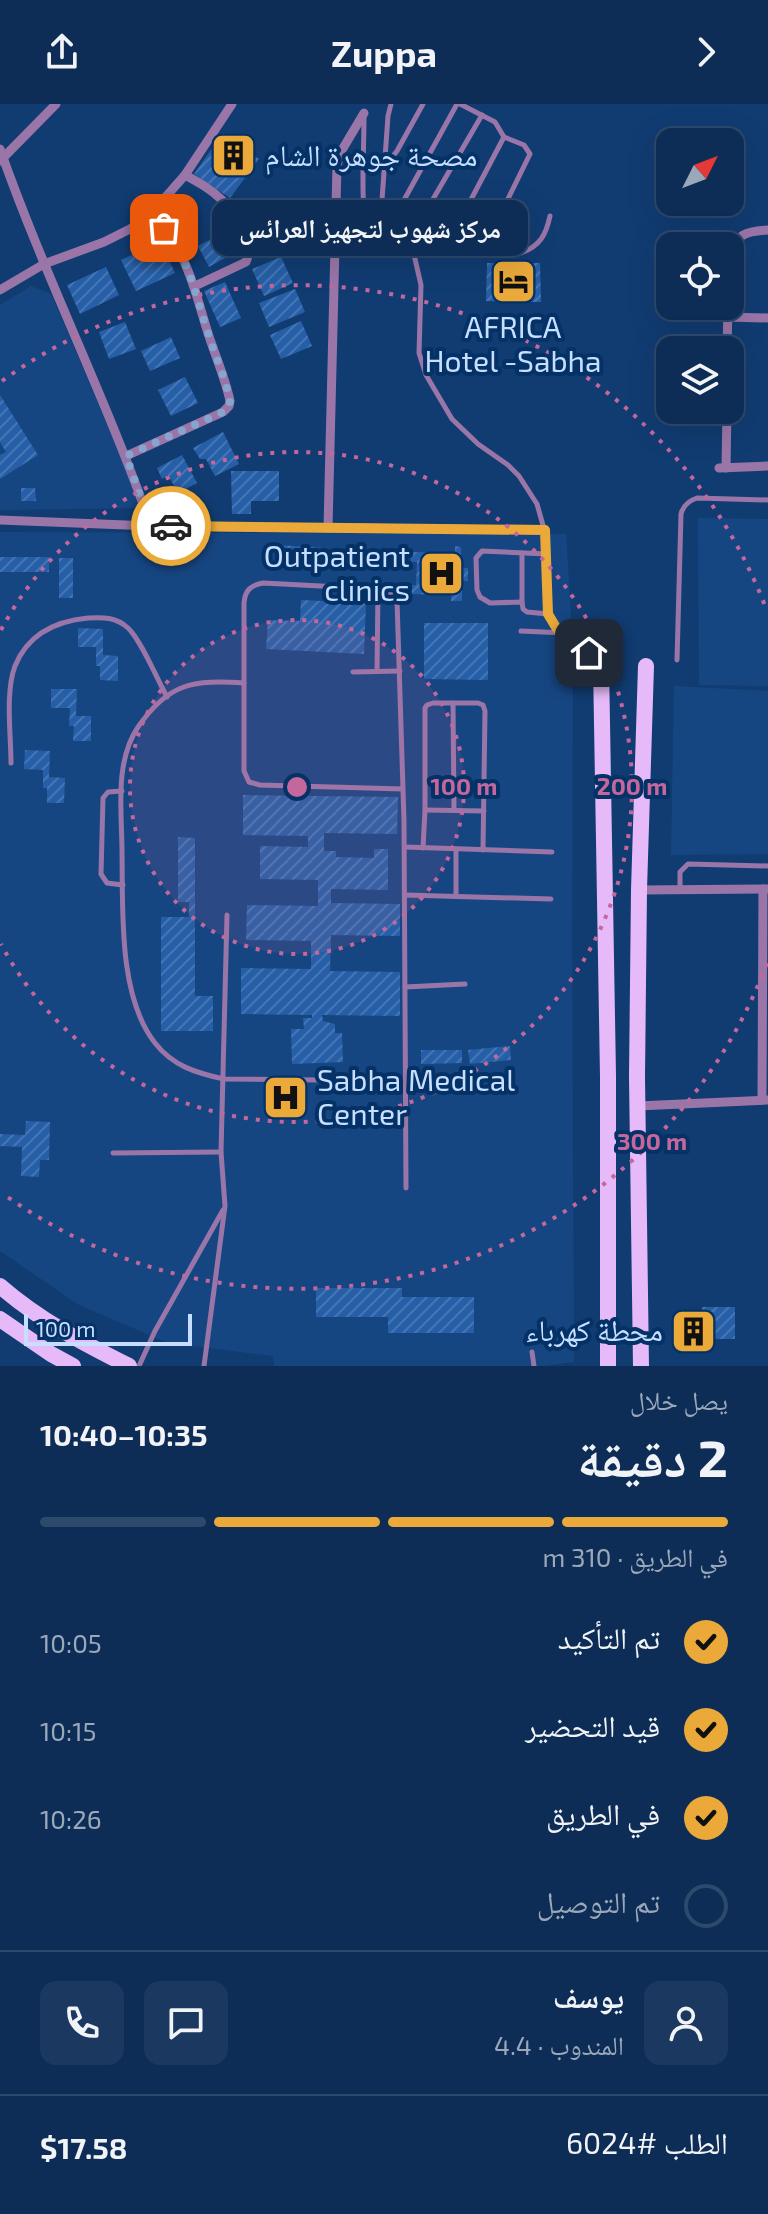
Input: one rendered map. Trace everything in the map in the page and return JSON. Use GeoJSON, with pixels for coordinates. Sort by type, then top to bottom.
{"type":"FeatureCollection","features":[{"type":"Feature","properties":{"kind":"main road"},"geometry":{"type":"LineString","coordinates":[[601,664],[608,1076],[608,1366]]}},
{"type":"Feature","properties":{"kind":"main road"},"geometry":{"type":"LineString","coordinates":[[641,1366],[637,1077],[646,666]]}},
{"type":"Feature","properties":{"kind":"main road"},"geometry":{"type":"LineString","coordinates":[[608,1076],[637,1077]]}},
{"type":"Feature","properties":{"kind":"main road"},"geometry":{"type":"LineString","coordinates":[[0,1286],[51,1325],[129,1366]]}},
{"type":"Feature","properties":{"kind":"main road"},"geometry":{"type":"LineString","coordinates":[[0,1319],[73,1366]]}},
{"type":"Feature","properties":{"kind":"street"},"geometry":{"type":"LineString","coordinates":[[56,104],[1,156],[126,456],[151,526]]}},
{"type":"Feature","properties":{"kind":"street"},"geometry":{"type":"LineString","coordinates":[[0,290],[44,264],[104,242],[149,216],[185,175],[232,104]]}},
{"type":"Feature","properties":{"kind":"street"},"geometry":{"type":"LineString","coordinates":[[328,528],[337,165],[342,150],[364,113]]}},
{"type":"Feature","properties":{"kind":"street"},"geometry":{"type":"LineString","coordinates":[[185,175],[225,202],[248,239],[249,256],[246,262],[195,286]]}},
{"type":"Feature","properties":{"kind":"street"},"geometry":{"type":"LineString","coordinates":[[126,456],[223,412],[229,406],[229,395],[195,286],[177,246],[164,228],[149,216]]}},
{"type":"Feature","properties":{"kind":"street"},"geometry":{"type":"LineString","coordinates":[[744,233],[768,230]]}},
{"type":"Feature","properties":{"kind":"street"},"geometry":{"type":"LineString","coordinates":[[744,317],[768,318]]}},
{"type":"Feature","properties":{"kind":"street"},"geometry":{"type":"LineString","coordinates":[[726,424],[722,468],[768,466]]}},
{"type":"Feature","properties":{"kind":"street"},"geometry":{"type":"LineString","coordinates":[[0,520],[151,526],[545,530]]}},
{"type":"Feature","properties":{"kind":"street"},"geometry":{"type":"LineString","coordinates":[[638,1106],[765,1100],[766,889],[639,890]]}},
{"type":"Feature","properties":{"kind":"lane"},"geometry":{"type":"LineString","coordinates":[[391,104],[382,200],[393,220],[406,227],[450,231],[459,225],[504,137]]}},
{"type":"Feature","properties":{"kind":"lane"},"geometry":{"type":"LineString","coordinates":[[384,167],[397,151],[423,104]]}},
{"type":"Feature","properties":{"kind":"lane"},"geometry":{"type":"LineString","coordinates":[[393,220],[459,104],[497,125],[504,137],[524,145],[530,154],[504,207],[495,252]]}},
{"type":"Feature","properties":{"kind":"lane"},"geometry":{"type":"LineString","coordinates":[[364,113],[365,216],[373,230],[385,240],[399,245],[515,254],[531,249],[544,236],[550,216]]}},
{"type":"Feature","properties":{"kind":"lane"},"geometry":{"type":"LineString","coordinates":[[427,229],[429,206],[482,115]]}},
{"type":"Feature","properties":{"kind":"lane"},"geometry":{"type":"LineString","coordinates":[[412,246],[422,298],[419,353],[431,387],[452,419],[478,444],[508,465],[537,504],[545,530],[548,614],[560,632]]}},
{"type":"Feature","properties":{"kind":"lane"},"geometry":{"type":"LineString","coordinates":[[677,660],[682,509],[697,498],[768,500]]}},
{"type":"Feature","properties":{"kind":"lane"},"geometry":{"type":"LineString","coordinates":[[522,602],[490,603],[483,600],[477,590],[476,558],[482,551],[547,554]]}},
{"type":"Feature","properties":{"kind":"lane"},"geometry":{"type":"LineString","coordinates":[[522,553],[523,609],[548,614]]}},
{"type":"Feature","properties":{"kind":"lane"},"geometry":{"type":"LineString","coordinates":[[403,789],[254,785],[249,782],[244,771],[244,603],[249,588],[263,583],[378,589],[393,594],[397,600],[405,847],[406,1188]]}},
{"type":"Feature","properties":{"kind":"lane"},"geometry":{"type":"LineString","coordinates":[[377,671],[378,589]]}},
{"type":"Feature","properties":{"kind":"lane"},"geometry":{"type":"LineString","coordinates":[[11,763],[10,695],[15,666],[28,644],[59,623],[107,618],[126,626],[167,697]]}},
{"type":"Feature","properties":{"kind":"lane"},"geometry":{"type":"LineString","coordinates":[[521,631],[560,632],[574,638],[601,664]]}},
{"type":"Feature","properties":{"kind":"lane"},"geometry":{"type":"LineString","coordinates":[[353,672],[400,671]]}},
{"type":"Feature","properties":{"kind":"lane"},"geometry":{"type":"LineString","coordinates":[[244,683],[199,682],[180,688],[146,718],[133,737],[125,759],[122,791],[123,940],[135,999],[145,1027],[156,1044],[179,1065],[224,1079],[406,1081]]}},
{"type":"Feature","properties":{"kind":"lane"},"geometry":{"type":"LineString","coordinates":[[453,703],[454,810]]}},
{"type":"Feature","properties":{"kind":"lane"},"geometry":{"type":"LineString","coordinates":[[423,848],[425,708],[430,704],[478,703],[485,708],[483,850]]}},
{"type":"Feature","properties":{"kind":"lane"},"geometry":{"type":"LineString","coordinates":[[122,791],[108,792],[103,798],[101,874],[107,883],[123,885]]}},
{"type":"Feature","properties":{"kind":"lane"},"geometry":{"type":"LineString","coordinates":[[425,810],[484,811]]}},
{"type":"Feature","properties":{"kind":"lane"},"geometry":{"type":"LineString","coordinates":[[405,847],[552,852]]}},
{"type":"Feature","properties":{"kind":"lane"},"geometry":{"type":"LineString","coordinates":[[456,849],[456,896]]}},
{"type":"Feature","properties":{"kind":"lane"},"geometry":{"type":"LineString","coordinates":[[680,888],[680,872],[688,864],[768,866]]}},
{"type":"Feature","properties":{"kind":"lane"},"geometry":{"type":"LineString","coordinates":[[405,895],[551,899]]}},
{"type":"Feature","properties":{"kind":"lane"},"geometry":{"type":"LineString","coordinates":[[204,1366],[225,1206],[221,1152],[227,915]]}},
{"type":"Feature","properties":{"kind":"lane"},"geometry":{"type":"LineString","coordinates":[[405,987],[465,984]]}},
{"type":"Feature","properties":{"kind":"lane"},"geometry":{"type":"LineString","coordinates":[[113,1153],[221,1152]]}},
{"type":"Feature","properties":{"kind":"lane"},"geometry":{"type":"LineString","coordinates":[[139,1366],[155,1331],[225,1206]]}},
{"type":"Feature","properties":{"kind":"lane"},"geometry":{"type":"LineString","coordinates":[[532,1352],[534,1366]]}},
{"type":"Feature","properties":{"kind":"shaded area"},"geometry":{"type":"Polygon","coordinates":[[[31,286],[51,294],[143,508],[0,510],[0,305],[31,286]]]}},
{"type":"Feature","properties":{"kind":"shaded area"},"geometry":{"type":"Polygon","coordinates":[[[698,518],[768,519],[768,686],[699,685],[698,518]]]}},
{"type":"Feature","properties":{"kind":"shaded area","name":"Sabha Medical Center"},"geometry":{"type":"Polygon","coordinates":[[[0,532],[566,534],[573,647],[574,1362],[545,1366],[274,1366],[273,1356],[168,1343],[79,1305],[0,1251],[0,532]]]}},
{"type":"Feature","properties":{"kind":"shaded area"},"geometry":{"type":"Polygon","coordinates":[[[674,686],[768,691],[768,854],[671,855],[674,686]]]}},
{"type":"Feature","properties":{"kind":"building"},"geometry":{"type":"Polygon","coordinates":[[[223,133],[259,159],[230,198],[194,174],[223,133]]]}},
{"type":"Feature","properties":{"kind":"building"},"geometry":{"type":"Polygon","coordinates":[[[223,233],[234,253],[209,267],[198,246],[223,233]]]}},
{"type":"Feature","properties":{"kind":"building"},"geometry":{"type":"Polygon","coordinates":[[[160,241],[175,273],[136,291],[121,260],[160,241]]]}},
{"type":"Feature","properties":{"kind":"building"},"geometry":{"type":"Polygon","coordinates":[[[281,257],[293,283],[264,296],[252,269],[281,257]]]}},
{"type":"Feature","properties":{"kind":"building","name":"AFRICA Hotel -Sabha"},"geometry":{"type":"Polygon","coordinates":[[[487,263],[540,263],[541,302],[486,301],[487,263]]]}},
{"type":"Feature","properties":{"kind":"building"},"geometry":{"type":"Polygon","coordinates":[[[106,267],[119,295],[80,314],[67,285],[106,267]]]}},
{"type":"Feature","properties":{"kind":"building"},"geometry":{"type":"Polygon","coordinates":[[[225,282],[241,318],[220,327],[204,291],[225,282]]]}},
{"type":"Feature","properties":{"kind":"building"},"geometry":{"type":"Polygon","coordinates":[[[295,289],[305,312],[269,327],[259,303],[295,289]]]}},
{"type":"Feature","properties":{"kind":"building"},"geometry":{"type":"Polygon","coordinates":[[[301,321],[312,346],[281,359],[270,335],[301,321]]]}},
{"type":"Feature","properties":{"kind":"building"},"geometry":{"type":"Polygon","coordinates":[[[125,322],[136,349],[109,359],[99,332],[125,322]]]}},
{"type":"Feature","properties":{"kind":"building"},"geometry":{"type":"Polygon","coordinates":[[[171,337],[180,358],[150,371],[141,351],[171,337]]]}},
{"type":"Feature","properties":{"kind":"building"},"geometry":{"type":"Polygon","coordinates":[[[185,377],[198,403],[171,416],[158,390],[185,377]]]}},
{"type":"Feature","properties":{"kind":"building"},"geometry":{"type":"Polygon","coordinates":[[[0,395],[38,455],[0,479],[0,455],[6,452],[0,442],[0,395]]]}},
{"type":"Feature","properties":{"kind":"building"},"geometry":{"type":"Polygon","coordinates":[[[223,432],[239,464],[215,476],[206,459],[200,459],[193,448],[223,432]]]}},
{"type":"Feature","properties":{"kind":"building"},"geometry":{"type":"Polygon","coordinates":[[[182,455],[197,483],[178,493],[168,475],[162,479],[157,468],[182,455]]]}},
{"type":"Feature","properties":{"kind":"building"},"geometry":{"type":"Polygon","coordinates":[[[231,471],[279,471],[279,501],[251,501],[251,514],[232,514],[231,471]]]}},
{"type":"Feature","properties":{"kind":"building"},"geometry":{"type":"Polygon","coordinates":[[[21,488],[35,488],[36,501],[21,501],[21,488]]]}},
{"type":"Feature","properties":{"kind":"building"},"geometry":{"type":"Polygon","coordinates":[[[278,545],[323,548],[321,569],[277,566],[278,545]]]}},
{"type":"Feature","properties":{"kind":"building"},"geometry":{"type":"Polygon","coordinates":[[[455,546],[461,547],[461,568],[468,568],[468,581],[462,581],[462,601],[451,601],[451,595],[412,594],[412,585],[416,585],[417,562],[411,562],[411,552],[455,553],[455,546]]]}},
{"type":"Feature","properties":{"kind":"building"},"geometry":{"type":"Polygon","coordinates":[[[0,557],[49,557],[49,572],[0,572],[0,557]]]}},
{"type":"Feature","properties":{"kind":"building"},"geometry":{"type":"Polygon","coordinates":[[[59,558],[73,558],[73,598],[59,598],[59,558]]]}},
{"type":"Feature","properties":{"kind":"building"},"geometry":{"type":"Polygon","coordinates":[[[301,600],[366,603],[364,654],[266,649],[268,620],[300,621],[301,600]]]}},
{"type":"Feature","properties":{"kind":"building"},"geometry":{"type":"Polygon","coordinates":[[[424,623],[488,623],[488,680],[424,679],[424,623]]]}},
{"type":"Feature","properties":{"kind":"building"},"geometry":{"type":"Polygon","coordinates":[[[78,628],[103,629],[103,655],[118,656],[118,681],[100,680],[96,647],[78,647],[78,628]]]}},
{"type":"Feature","properties":{"kind":"building"},"geometry":{"type":"Polygon","coordinates":[[[51,689],[77,689],[76,716],[91,716],[91,741],[73,741],[74,726],[69,726],[70,708],[51,708],[51,689]]]}},
{"type":"Feature","properties":{"kind":"building"},"geometry":{"type":"Polygon","coordinates":[[[25,750],[50,751],[49,777],[65,778],[64,803],[47,803],[43,770],[24,769],[25,750]]]}},
{"type":"Feature","properties":{"kind":"building"},"geometry":{"type":"Polygon","coordinates":[[[243,795],[398,797],[397,834],[324,833],[324,851],[336,851],[336,857],[374,858],[374,849],[388,849],[388,890],[331,889],[331,903],[400,904],[400,936],[331,935],[330,971],[400,972],[400,1016],[322,1015],[323,1021],[335,1024],[335,1033],[342,1033],[343,1062],[292,1064],[291,1029],[304,1029],[303,1018],[312,1018],[312,1015],[241,1014],[241,968],[311,969],[311,941],[246,940],[247,905],[318,906],[318,880],[260,879],[260,846],[308,847],[308,836],[243,835],[243,795]]]}},
{"type":"Feature","properties":{"kind":"building"},"geometry":{"type":"Polygon","coordinates":[[[178,837],[195,838],[195,996],[213,996],[213,1031],[161,1031],[161,917],[189,917],[189,902],[178,902],[178,837]]]}},
{"type":"Feature","properties":{"kind":"building"},"geometry":{"type":"Polygon","coordinates":[[[510,1046],[511,1060],[470,1064],[468,1050],[510,1046]]]}},
{"type":"Feature","properties":{"kind":"building"},"geometry":{"type":"Polygon","coordinates":[[[421,1050],[462,1050],[462,1063],[421,1064],[421,1050]]]}},
{"type":"Feature","properties":{"kind":"building"},"geometry":{"type":"Polygon","coordinates":[[[26,1121],[50,1122],[49,1160],[40,1160],[39,1177],[21,1176],[22,1147],[0,1146],[0,1134],[25,1135],[26,1121]]]}},
{"type":"Feature","properties":{"kind":"building"},"geometry":{"type":"Polygon","coordinates":[[[316,1288],[402,1288],[402,1297],[474,1297],[474,1333],[388,1333],[388,1317],[316,1317],[316,1288]]]}},
{"type":"Feature","properties":{"kind":"building"},"geometry":{"type":"Polygon","coordinates":[[[702,1307],[735,1307],[735,1339],[702,1339],[702,1307]]]}},
{"type":"Feature","properties":{"kind":"building","name":"محطة كهرباء"},"geometry":{"type":"Polygon","coordinates":[[[688,1322],[700,1323],[699,1339],[688,1339],[688,1322]]]}},
{"type":"Feature","properties":{"kind":"way so far"},"geometry":{"type":"LineString","coordinates":[[164,228],[177,246],[195,286],[230,401],[223,412],[126,456],[151,526],[171,526]]}},
{"type":"Feature","properties":{"kind":"place","name":"مصحة جوهرة الشام"},"geometry":{"type":"Point","coordinates":[234,156]}},
{"type":"Feature","properties":{"kind":"place","name":"مركز شهوب لتجهيز العرائس"},"geometry":{"type":"Point","coordinates":[164,228]}},
{"type":"Feature","properties":{"kind":"place","name":"AFRICA Hotel -Sabha"},"geometry":{"type":"Point","coordinates":[513,282]}},
{"type":"Feature","properties":{"kind":"place","name":"Outpatient clinics"},"geometry":{"type":"Point","coordinates":[441,574]}},
{"type":"Feature","properties":{"kind":"place","name":"Sabha Medical Center"},"geometry":{"type":"Point","coordinates":[286,1098]}},
{"type":"Feature","properties":{"kind":"place","name":"محطة كهرباء"},"geometry":{"type":"Point","coordinates":[694,1331]}},
{"type":"Feature","properties":{"kind":"route"},"geometry":{"type":"LineString","coordinates":[[171,526],[545,530],[548,614],[560,632],[574,638],[589,653]]}}]}
